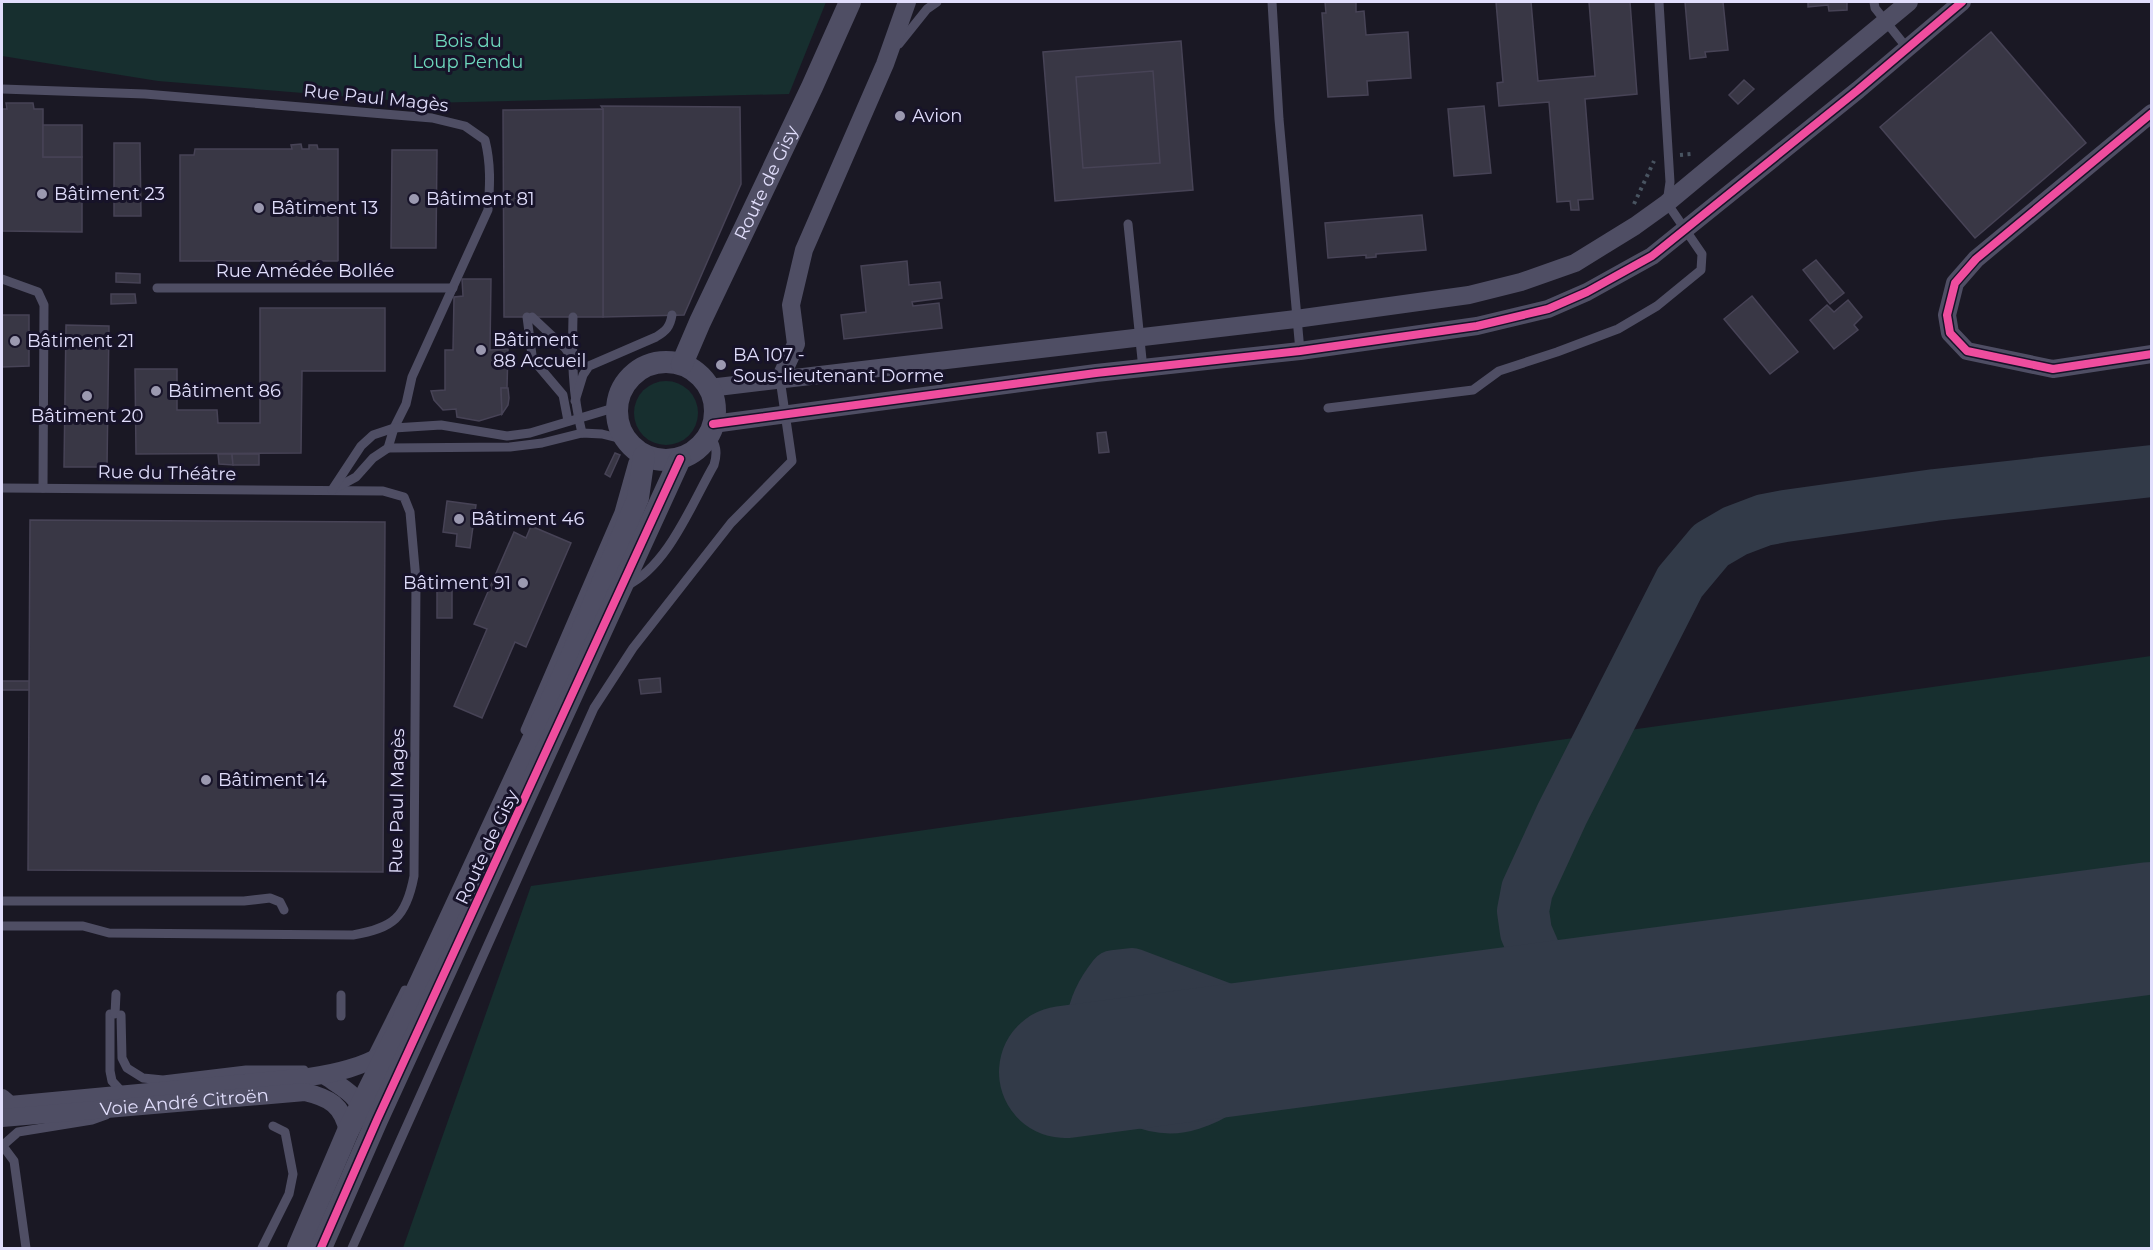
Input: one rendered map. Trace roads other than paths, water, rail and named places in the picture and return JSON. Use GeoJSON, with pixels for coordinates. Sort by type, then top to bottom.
{"type":"FeatureCollection","features":[{"type":"Feature","properties":{"kind":"street","name":"Route de Gisy"},"geometry":{"type":"LineString","coordinates":[[682,364],[850,2]]}},
{"type":"Feature","properties":{"kind":"street"},"geometry":{"type":"LineString","coordinates":[[780,379],[796,344],[791,305],[804,250],[885,64],[907,2]]}},
{"type":"Feature","properties":{"kind":"street"},"geometry":{"type":"LineString","coordinates":[[709,388],[1296,319],[1469,295],[1521,282],[1575,263],[1667,203],[1909,2]]}},
{"type":"Feature","properties":{"kind":"street"},"geometry":{"type":"LineString","coordinates":[[711,429],[786,414],[1096,373],[1300,351],[1477,326],[1548,309],[1587,292],[1652,256],[1962,2]]}},
{"type":"Feature","properties":{"kind":"street"},"geometry":{"type":"LineString","coordinates":[[2151,113],[1976,259],[1955,283],[1947,315],[1950,333],[1967,351],[2053,369],[2151,354]]}},
{"type":"Feature","properties":{"kind":"street"},"geometry":{"type":"LineString","coordinates":[[669,362],[682,364],[694,372],[709,388],[714,406],[711,429],[706,439],[694,451],[680,459],[662,460],[635,449],[619,427],[617,407],[619,396],[626,381],[638,370],[653,364],[669,362]]}},
{"type":"Feature","properties":{"kind":"street","name":"Route de Gisy"},"geometry":{"type":"LineString","coordinates":[[298,1248],[378,1057],[568,664],[639,498],[635,449]]}},
{"type":"Feature","properties":{"kind":"street","name":"Route de Gisy"},"geometry":{"type":"LineString","coordinates":[[321,1248],[357,1108],[621,589],[680,459]]}},
{"type":"Feature","properties":{"kind":"street"},"geometry":{"type":"LineString","coordinates":[[2,1098],[10,1105],[129,1103],[335,1074],[378,1057]]}},
{"type":"Feature","properties":{"kind":"street"},"geometry":{"type":"LineString","coordinates":[[324,1075],[357,1108]]}},
{"type":"Feature","properties":{"kind":"street","name":"Voie André Citroën"},"geometry":{"type":"LineString","coordinates":[[2,1118],[129,1103],[305,1092],[325,1096],[357,1108]]}},
{"type":"Feature","properties":{"kind":"lane"},"geometry":{"type":"LineString","coordinates":[[885,64],[904,36],[927,9],[937,2]]}},
{"type":"Feature","properties":{"kind":"lane"},"geometry":{"type":"LineString","coordinates":[[1272,2],[1279,119],[1300,351]]}},
{"type":"Feature","properties":{"kind":"lane"},"geometry":{"type":"LineString","coordinates":[[1328,408],[1473,390],[1499,370],[1557,352],[1618,328],[1657,306],[1701,270],[1702,254],[1667,203],[1670,182],[1659,2]]}},
{"type":"Feature","properties":{"kind":"lane"},"geometry":{"type":"LineString","coordinates":[[1874,2],[1875,8],[1885,22],[1907,48]]}},
{"type":"Feature","properties":{"kind":"lane","name":"Rue Paul Magès"},"geometry":{"type":"LineString","coordinates":[[2,89],[145,93],[432,118],[465,126],[485,140],[490,160],[491,184],[488,210],[412,377],[406,404],[394,428],[388,448]]}},
{"type":"Feature","properties":{"kind":"lane"},"geometry":{"type":"LineString","coordinates":[[1128,224],[1143,369]]}},
{"type":"Feature","properties":{"kind":"lane"},"geometry":{"type":"LineString","coordinates":[[2,279],[38,292],[44,305],[43,488]]}},
{"type":"Feature","properties":{"kind":"lane","name":"Rue Amédée Bollée"},"geometry":{"type":"LineString","coordinates":[[157,288],[453,288]]}},
{"type":"Feature","properties":{"kind":"lane"},"geometry":{"type":"LineString","coordinates":[[575,401],[583,375],[589,366],[666,331],[672,315]]}},
{"type":"Feature","properties":{"kind":"lane"},"geometry":{"type":"LineString","coordinates":[[573,358],[530,317],[532,355],[535,362],[562,395],[582,433]]}},
{"type":"Feature","properties":{"kind":"lane"},"geometry":{"type":"LineString","coordinates":[[573,317],[575,401],[573,419]]}},
{"type":"Feature","properties":{"kind":"lane"},"geometry":{"type":"LineString","coordinates":[[352,1248],[594,708],[633,648],[731,523],[792,461],[780,379]]}},
{"type":"Feature","properties":{"kind":"lane"},"geometry":{"type":"LineString","coordinates":[[332,490],[361,446],[373,435],[394,428],[441,425],[507,436],[530,433],[617,407]]}},
{"type":"Feature","properties":{"kind":"lane"},"geometry":{"type":"LineString","coordinates":[[621,589],[638,581],[652,569],[668,549],[714,465],[717,455],[711,429]]}},
{"type":"Feature","properties":{"kind":"lane"},"geometry":{"type":"LineString","coordinates":[[332,490],[356,477],[373,458],[388,448],[510,447],[542,443],[582,433],[602,434],[635,449],[619,512],[523,736]]}},
{"type":"Feature","properties":{"kind":"lane","name":"Rue du Théâtre"},"geometry":{"type":"LineString","coordinates":[[2,488],[332,490]]}},
{"type":"Feature","properties":{"kind":"lane","name":"Rue Paul Magès"},"geometry":{"type":"LineString","coordinates":[[2,926],[83,926],[109,933],[352,935],[377,931],[392,922],[403,911],[411,895],[414,876],[416,580],[410,513],[404,497],[383,491],[332,490]]}},
{"type":"Feature","properties":{"kind":"lane"},"geometry":{"type":"LineString","coordinates":[[427,945],[500,791],[518,747]]}},
{"type":"Feature","properties":{"kind":"lane"},"geometry":{"type":"LineString","coordinates":[[2,901],[244,902],[270,898],[280,902],[284,910]]}},
{"type":"Feature","properties":{"kind":"lane"},"geometry":{"type":"LineString","coordinates":[[378,1057],[412,976]]}},
{"type":"Feature","properties":{"kind":"lane"},"geometry":{"type":"LineString","coordinates":[[26,1248],[14,1161],[2,1146],[18,1132],[92,1120],[129,1103],[112,1081],[110,1071],[116,994]]}},
{"type":"Feature","properties":{"kind":"lane"},"geometry":{"type":"LineString","coordinates":[[341,995],[341,1016]]}},
{"type":"Feature","properties":{"kind":"lane"},"geometry":{"type":"LineString","coordinates":[[116,1014],[122,1058],[127,1068],[143,1078],[163,1080],[246,1070],[282,1069],[307,1070],[324,1075]]}},
{"type":"Feature","properties":{"kind":"lane"},"geometry":{"type":"LineString","coordinates":[[287,1248],[357,1108]]}},
{"type":"Feature","properties":{"kind":"lane"},"geometry":{"type":"LineString","coordinates":[[262,1248],[289,1194],[293,1174],[285,1132],[273,1126]]}},
{"type":"Feature","properties":{"kind":"place","name":"Avion"},"geometry":{"type":"Point","coordinates":[900,116]}},
{"type":"Feature","properties":{"kind":"place","name":"Bâtiment 23"},"geometry":{"type":"Point","coordinates":[42,194]}},
{"type":"Feature","properties":{"kind":"place","name":"Bâtiment 81"},"geometry":{"type":"Point","coordinates":[414,199]}},
{"type":"Feature","properties":{"kind":"place","name":"Bâtiment 13"},"geometry":{"type":"Point","coordinates":[259,208]}},
{"type":"Feature","properties":{"kind":"place","name":"Bâtiment 21"},"geometry":{"type":"Point","coordinates":[15,341]}},
{"type":"Feature","properties":{"kind":"place","name":"Bâtiment 88 Accueil"},"geometry":{"type":"Point","coordinates":[481,350]}},
{"type":"Feature","properties":{"kind":"place","name":"BA 107 - Sous-lieutenant Dorme"},"geometry":{"type":"Point","coordinates":[721,365]}},
{"type":"Feature","properties":{"kind":"place","name":"Bâtiment 86"},"geometry":{"type":"Point","coordinates":[156,391]}},
{"type":"Feature","properties":{"kind":"place","name":"Bâtiment 20"},"geometry":{"type":"Point","coordinates":[87,396]}},
{"type":"Feature","properties":{"kind":"place","name":"Bâtiment 46"},"geometry":{"type":"Point","coordinates":[459,519]}},
{"type":"Feature","properties":{"kind":"place","name":"Bâtiment 91"},"geometry":{"type":"Point","coordinates":[523,583]}},
{"type":"Feature","properties":{"kind":"place","name":"Bâtiment 14"},"geometry":{"type":"Point","coordinates":[206,780]}},
{"type":"Feature","properties":{"kind":"park label","name":"Bois du Loup Pendu"},"geometry":{"type":"Point","coordinates":[468,51]}}]}
